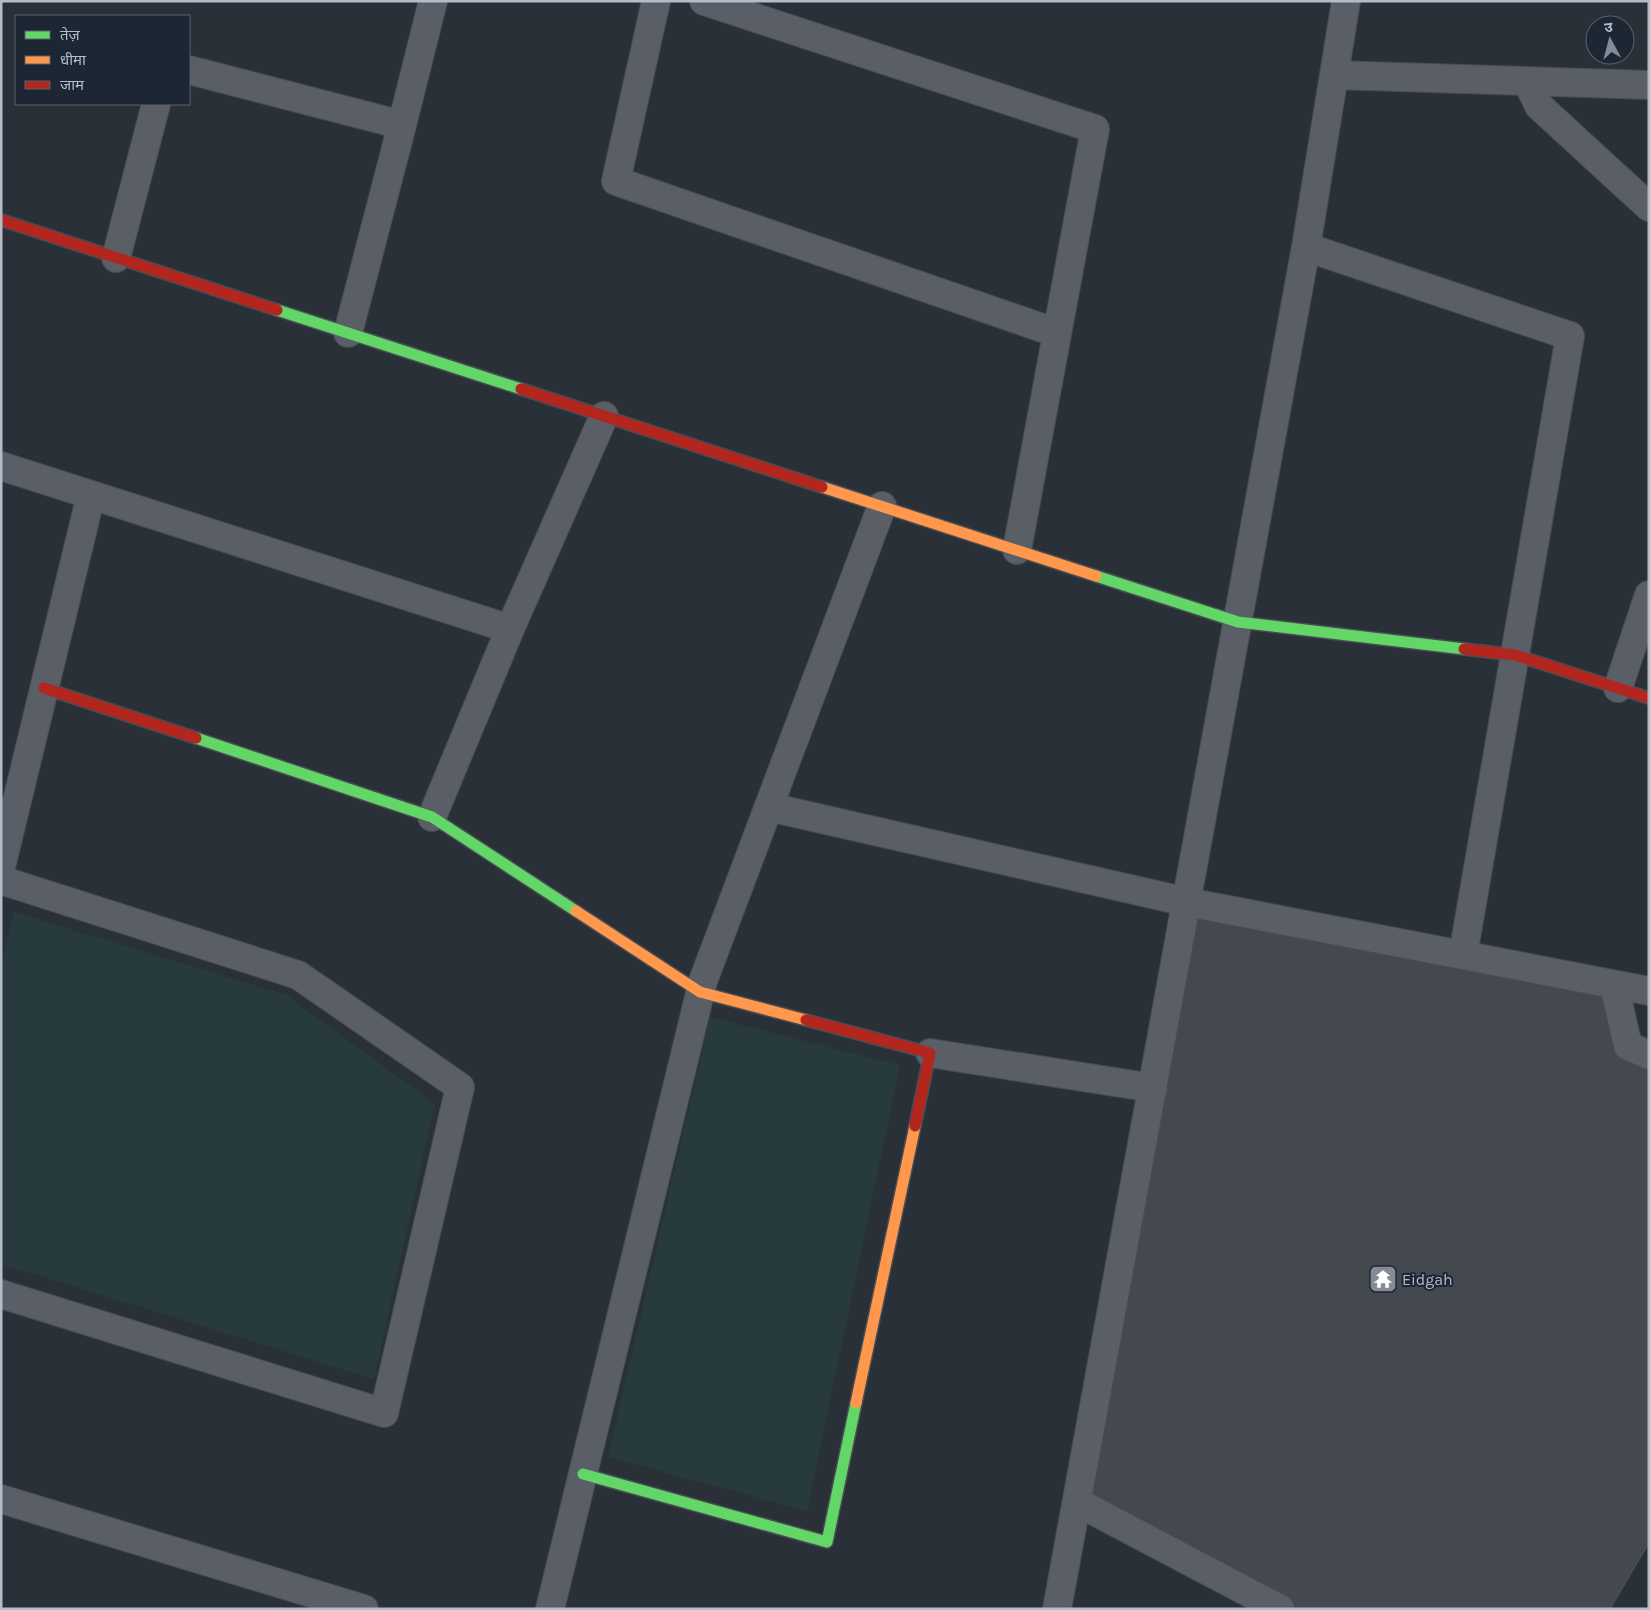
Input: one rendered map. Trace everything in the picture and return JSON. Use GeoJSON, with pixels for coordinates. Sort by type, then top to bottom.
{"type":"FeatureCollection","features":[{"type":"Feature","properties":{"kind":"street"},"geometry":{"type":"LineString","coordinates":[[348,333],[433,1]]}},
{"type":"Feature","properties":{"kind":"street"},"geometry":{"type":"LineString","coordinates":[[656,1],[616,182],[1057,333]]}},
{"type":"Feature","properties":{"kind":"street"},"geometry":{"type":"LineString","coordinates":[[704,1],[1095,129],[1017,550]]}},
{"type":"Feature","properties":{"kind":"street"},"geometry":{"type":"LineString","coordinates":[[1058,1609],[1306,247],[1346,1]]}},
{"type":"Feature","properties":{"kind":"street"},"geometry":{"type":"LineString","coordinates":[[190,70],[402,125]]}},
{"type":"Feature","properties":{"kind":"street"},"geometry":{"type":"LineString","coordinates":[[1334,75],[1649,85]]}},
{"type":"Feature","properties":{"kind":"street"},"geometry":{"type":"LineString","coordinates":[[1527,81],[1540,106],[1649,207]]}},
{"type":"Feature","properties":{"kind":"street"},"geometry":{"type":"LineString","coordinates":[[116,258],[156,105]]}},
{"type":"Feature","properties":{"kind":"street"},"geometry":{"type":"LineString","coordinates":[[1,220],[1238,622],[1515,655],[1649,698]]}},
{"type":"Feature","properties":{"kind":"street"},"geometry":{"type":"LineString","coordinates":[[1306,247],[1570,336],[1463,955]]}},
{"type":"Feature","properties":{"kind":"street"},"geometry":{"type":"LineString","coordinates":[[432,816],[510,629],[604,416]]}},
{"type":"Feature","properties":{"kind":"street"},"geometry":{"type":"LineString","coordinates":[[1,466],[510,629]]}},
{"type":"Feature","properties":{"kind":"street"},"geometry":{"type":"LineString","coordinates":[[1,867],[91,495]]}},
{"type":"Feature","properties":{"kind":"street"},"geometry":{"type":"LineString","coordinates":[[550,1609],[703,981],[882,506]]}},
{"type":"Feature","properties":{"kind":"street"},"geometry":{"type":"LineString","coordinates":[[1618,688],[1649,595]]}},
{"type":"Feature","properties":{"kind":"street"},"geometry":{"type":"LineString","coordinates":[[44,688],[432,816],[700,992],[930,1053],[1152,1088]]}},
{"type":"Feature","properties":{"kind":"street"},"geometry":{"type":"LineString","coordinates":[[769,807],[1187,902],[1649,991]]}},
{"type":"Feature","properties":{"kind":"street"},"geometry":{"type":"LineString","coordinates":[[1,880],[298,974],[460,1088],[384,1413],[1,1294]]}},
{"type":"Feature","properties":{"kind":"street"},"geometry":{"type":"LineString","coordinates":[[1614,984],[1628,1046],[1649,1055]]}},
{"type":"Feature","properties":{"kind":"street"},"geometry":{"type":"LineString","coordinates":[[583,1474],[827,1542],[930,1053]]}},
{"type":"Feature","properties":{"kind":"street"},"geometry":{"type":"LineString","coordinates":[[1,1499],[284,1597],[364,1609]]}},
{"type":"Feature","properties":{"kind":"street"},"geometry":{"type":"LineString","coordinates":[[1077,1502],[1280,1609]]}},
{"type":"Feature","properties":{"kind":"green space"},"geometry":{"type":"Polygon","coordinates":[[[14,912],[286,995],[435,1104],[374,1379],[1,1264],[1,964],[14,912]]]}},
{"type":"Feature","properties":{"kind":"green space"},"geometry":{"type":"Polygon","coordinates":[[[710,1017],[900,1065],[807,1511],[608,1457],[710,1017]]]}},
{"type":"Feature","properties":{"kind":"building","name":"Eidgah"},"geometry":{"type":"Polygon","coordinates":[[[1187,902],[1614,985],[1649,1055],[1649,1543],[1610,1609],[1259,1609],[1077,1502],[1187,902]]]}},
{"type":"Feature","properties":{"kind":"traffic: fast"},"geometry":{"type":"LineString","coordinates":[[277,310],[521,389]]}},
{"type":"Feature","properties":{"kind":"traffic: fast"},"geometry":{"type":"LineString","coordinates":[[1096,576],[1238,622],[1464,649]]}},
{"type":"Feature","properties":{"kind":"traffic: fast"},"geometry":{"type":"LineString","coordinates":[[196,738],[432,817],[576,911]]}},
{"type":"Feature","properties":{"kind":"traffic: fast"},"geometry":{"type":"LineString","coordinates":[[583,1474],[827,1542],[856,1403]]}},
{"type":"Feature","properties":{"kind":"traffic: slow"},"geometry":{"type":"LineString","coordinates":[[822,487],[1096,576]]}},
{"type":"Feature","properties":{"kind":"traffic: slow"},"geometry":{"type":"LineString","coordinates":[[576,911],[700,992],[806,1020]]}},
{"type":"Feature","properties":{"kind":"traffic: slow"},"geometry":{"type":"LineString","coordinates":[[856,1403],[915,1126]]}},
{"type":"Feature","properties":{"kind":"traffic: jam"},"geometry":{"type":"LineString","coordinates":[[1,220],[277,310]]}},
{"type":"Feature","properties":{"kind":"traffic: jam"},"geometry":{"type":"LineString","coordinates":[[521,389],[822,487]]}},
{"type":"Feature","properties":{"kind":"traffic: jam"},"geometry":{"type":"LineString","coordinates":[[1464,649],[1515,655],[1649,698]]}},
{"type":"Feature","properties":{"kind":"traffic: jam"},"geometry":{"type":"LineString","coordinates":[[44,688],[196,738]]}},
{"type":"Feature","properties":{"kind":"traffic: jam"},"geometry":{"type":"LineString","coordinates":[[806,1020],[930,1053],[915,1126]]}},
{"type":"Feature","properties":{"kind":"place","name":"Eidgah"},"geometry":{"type":"Point","coordinates":[1383,1279]}}]}
